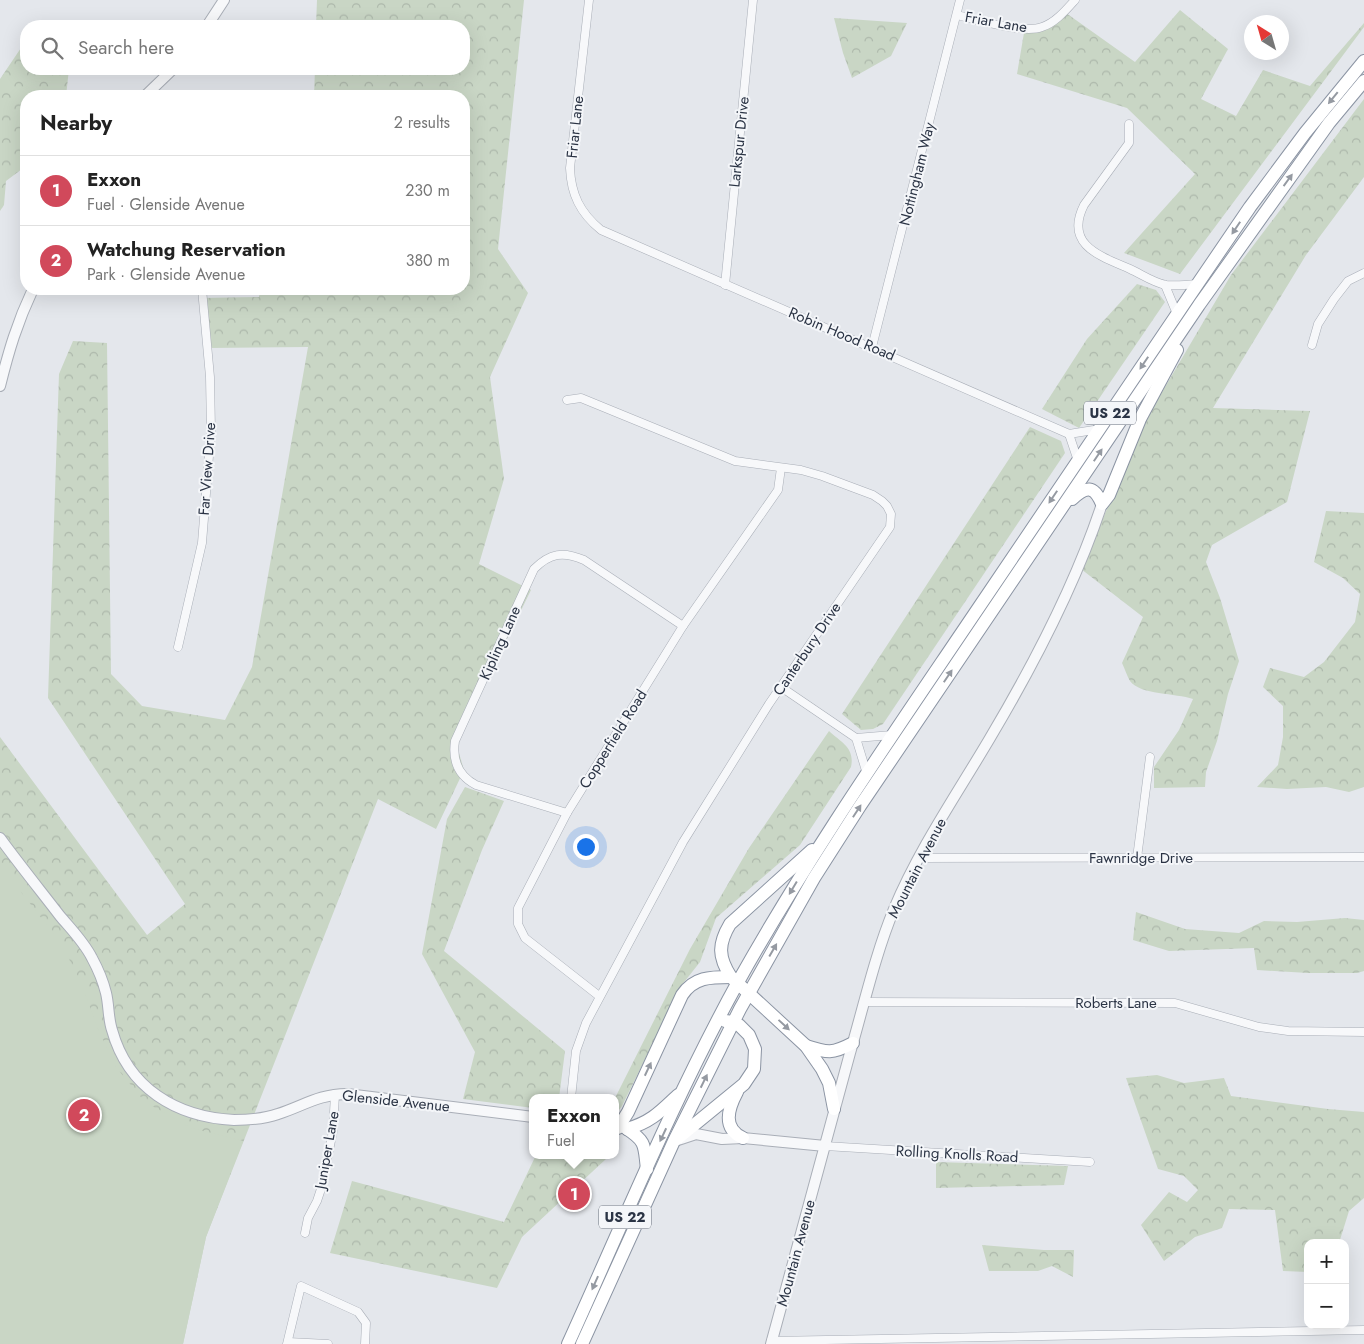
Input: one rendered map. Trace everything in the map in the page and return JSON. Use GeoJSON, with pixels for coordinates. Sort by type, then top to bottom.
{"type":"FeatureCollection","features":[{"type":"Feature","properties":{"kind":"highway","name":"US 22"},"geometry":{"type":"LineString","coordinates":[[568,1344],[683,1091],[715,1028],[734,980],[892,735],[1197,284],[1305,133],[1364,60]]}},
{"type":"Feature","properties":{"kind":"highway","name":"US 22"},"geometry":{"type":"LineString","coordinates":[[582,1344],[674,1141],[733,1022],[748,992],[814,878],[860,806],[1199,305],[1329,123],[1364,81]]}},
{"type":"Feature","properties":{"kind":"highway"},"geometry":{"type":"LineString","coordinates":[[1063,508],[1079,493],[1087,489],[1094,490],[1097,493],[1102,504],[1110,495],[1140,419],[1168,369],[1199,305]]}},
{"type":"Feature","properties":{"kind":"highway"},"geometry":{"type":"LineString","coordinates":[[822,842],[730,924],[723,934],[721,949],[724,966],[734,980],[806,1046],[829,1083],[834,1110]]}},
{"type":"Feature","properties":{"kind":"highway"},"geometry":{"type":"LineString","coordinates":[[620,1128],[686,988],[705,978],[734,980]]}},
{"type":"Feature","properties":{"kind":"highway"},"geometry":{"type":"LineString","coordinates":[[674,1141],[739,1088],[754,1069],[755,1049],[753,1042],[744,1030],[733,1022],[724,1021],[715,1028]]}},
{"type":"Feature","properties":{"kind":"highway"},"geometry":{"type":"LineString","coordinates":[[806,1046],[831,1052],[853,1043]]}},
{"type":"Feature","properties":{"kind":"highway"},"geometry":{"type":"LineString","coordinates":[[739,1088],[728,1111],[728,1117],[734,1132],[743,1138]]}},
{"type":"Feature","properties":{"kind":"highway"},"geometry":{"type":"LineString","coordinates":[[620,1128],[641,1125],[653,1118],[683,1091]]}},
{"type":"Feature","properties":{"kind":"highway"},"geometry":{"type":"LineString","coordinates":[[620,1128],[637,1136],[643,1142],[647,1169]]}},
{"type":"Feature","properties":{"kind":"street"},"geometry":{"type":"LineString","coordinates":[[211,20],[224,0]]}},
{"type":"Feature","properties":{"kind":"street","name":"Friar Lane"},"geometry":{"type":"LineString","coordinates":[[589,0],[570,168],[571,182],[577,203],[590,221],[600,230],[613,237]]}},
{"type":"Feature","properties":{"kind":"street","name":"Larkspur Drive"},"geometry":{"type":"LineString","coordinates":[[725,285],[753,0]]}},
{"type":"Feature","properties":{"kind":"street","name":"Nottingham Way"},"geometry":{"type":"LineString","coordinates":[[872,347],[960,0]]}},
{"type":"Feature","properties":{"kind":"street","name":"Friar Lane"},"geometry":{"type":"LineString","coordinates":[[957,15],[1027,30],[1036,29],[1058,17],[1075,0]]}},
{"type":"Feature","properties":{"kind":"street"},"geometry":{"type":"LineString","coordinates":[[155,90],[168,75]]}},
{"type":"Feature","properties":{"kind":"street"},"geometry":{"type":"LineString","coordinates":[[1130,124],[1129,144],[1079,214],[1081,239],[1097,255],[1165,285],[1197,284]]}},
{"type":"Feature","properties":{"kind":"street","name":"Robin Hood Road"},"geometry":{"type":"LineString","coordinates":[[613,237],[872,347],[1069,434]]}},
{"type":"Feature","properties":{"kind":"street"},"geometry":{"type":"LineString","coordinates":[[1312,345],[1318,324],[1334,299],[1348,281],[1364,273]]}},
{"type":"Feature","properties":{"kind":"street"},"geometry":{"type":"LineString","coordinates":[[1165,285],[1177,314]]}},
{"type":"Feature","properties":{"kind":"street"},"geometry":{"type":"LineString","coordinates":[[0,386],[10,344],[20,315],[30,295]]}},
{"type":"Feature","properties":{"kind":"street","name":"Far View Drive"},"geometry":{"type":"LineString","coordinates":[[178,647],[202,543],[212,431],[210,377],[203,295]]}},
{"type":"Feature","properties":{"kind":"street","name":"Canterbury Drive"},"geometry":{"type":"LineString","coordinates":[[567,400],[581,398],[735,461],[801,470],[873,495],[887,506],[891,522],[890,527],[781,687],[683,842],[599,996],[579,1039],[574,1063],[571,1094]]}},
{"type":"Feature","properties":{"kind":"street"},"geometry":{"type":"LineString","coordinates":[[1078,461],[1069,434],[1100,429]]}},
{"type":"Feature","properties":{"kind":"street","name":"Copperfield Road"},"geometry":{"type":"LineString","coordinates":[[599,996],[531,944],[518,924],[518,908],[567,813],[683,626],[778,490],[781,468]]}},
{"type":"Feature","properties":{"kind":"street","name":"Mountain Avenue"},"geometry":{"type":"LineString","coordinates":[[771,1343],[880,947],[894,910],[919,858],[1020,687],[1047,636],[1102,504]]}},
{"type":"Feature","properties":{"kind":"street","name":"Kipling Lane"},"geometry":{"type":"LineString","coordinates":[[567,813],[476,785],[459,770],[454,756],[455,742],[534,569],[549,557],[565,554],[573,555],[584,560],[683,626]]}},
{"type":"Feature","properties":{"kind":"street"},"geometry":{"type":"LineString","coordinates":[[781,687],[856,738],[867,774]]}},
{"type":"Feature","properties":{"kind":"street"},"geometry":{"type":"LineString","coordinates":[[856,738],[892,735]]}},
{"type":"Feature","properties":{"kind":"street"},"geometry":{"type":"LineString","coordinates":[[1137,858],[1150,758]]}},
{"type":"Feature","properties":{"kind":"street","name":"Glenside Avenue"},"geometry":{"type":"LineString","coordinates":[[0,838],[91,956],[102,980],[106,993],[109,1018],[116,1043],[122,1055],[136,1076],[154,1094],[165,1101],[188,1112],[210,1118],[236,1120],[258,1119],[279,1114],[320,1097],[335,1094],[529,1116]]}},
{"type":"Feature","properties":{"kind":"street","name":"Fawnridge Drive"},"geometry":{"type":"LineString","coordinates":[[919,858],[1363,857]]}},
{"type":"Feature","properties":{"kind":"street","name":"Roberts Lane"},"geometry":{"type":"LineString","coordinates":[[865,1002],[1175,1004],[1259,1027],[1288,1031],[1364,1032]]}},
{"type":"Feature","properties":{"kind":"street","name":"Juniper Lane"},"geometry":{"type":"LineString","coordinates":[[305,1233],[308,1218],[321,1189],[332,1131],[335,1094]]}},
{"type":"Feature","properties":{"kind":"street"},"geometry":{"type":"LineString","coordinates":[[674,1141],[696,1134],[722,1139],[743,1138],[825,1146]]}},
{"type":"Feature","properties":{"kind":"street","name":"Rolling Knolls Road"},"geometry":{"type":"LineString","coordinates":[[825,1146],[1090,1162]]}},
{"type":"Feature","properties":{"kind":"street"},"geometry":{"type":"LineString","coordinates":[[328,1344],[288,1343],[301,1286],[358,1312],[366,1323],[365,1344]]}},
{"type":"Feature","properties":{"kind":"street"},"geometry":{"type":"LineString","coordinates":[[771,1343],[1364,1330]]}},
{"type":"Feature","properties":{"kind":"green space"},"geometry":{"type":"Polygon","coordinates":[[[317,0],[524,0],[498,249],[528,293],[490,377],[504,479],[479,564],[531,590],[456,743],[464,770],[436,829],[378,799],[206,1237],[183,1344],[0,1344],[0,737],[147,935],[185,904],[48,698],[59,374],[73,341],[107,343],[111,674],[142,706],[225,720],[252,667],[308,347],[209,348],[201,298],[259,297],[259,295],[470,295],[470,90],[314,90],[315,75],[470,75],[470,20],[316,20],[317,0]]]}},
{"type":"Feature","properties":{"kind":"green space"},"geometry":{"type":"Polygon","coordinates":[[[1180,10],[1228,49],[1201,99],[1236,116],[1263,70],[1310,86],[1364,23],[1364,27],[1180,274],[1124,253],[1195,174],[1127,108],[1017,74],[1025,27],[1046,26],[1066,13],[1135,62],[1180,10]]]}},
{"type":"Feature","properties":{"kind":"green space"},"geometry":{"type":"Polygon","coordinates":[[[834,18],[907,23],[891,56],[852,78],[834,18]]]}},
{"type":"Feature","properties":{"kind":"green space"},"geometry":{"type":"Polygon","coordinates":[[[20,49],[20,75],[68,75],[67,90],[20,90],[20,170],[6,181],[4,205],[0,211],[0,79],[20,49]]]}},
{"type":"Feature","properties":{"kind":"green space"},"geometry":{"type":"Polygon","coordinates":[[[1364,99],[1364,177],[1306,255],[1213,408],[1310,411],[1287,502],[1212,545],[1206,562],[1220,598],[1239,661],[1228,694],[1217,741],[1206,772],[1205,787],[1154,788],[1154,767],[1179,730],[1193,699],[1142,689],[1130,681],[1122,663],[1143,617],[1081,569],[1145,421],[1231,275],[1364,99]]]}},
{"type":"Feature","properties":{"kind":"green space"},"geometry":{"type":"Polygon","coordinates":[[[1137,284],[1156,290],[1165,302],[1079,428],[1042,409],[1087,339],[1137,284]]]}},
{"type":"Feature","properties":{"kind":"green space"},"geometry":{"type":"Polygon","coordinates":[[[1030,427],[1061,441],[1065,453],[883,724],[873,729],[861,730],[842,714],[1030,427]]]}},
{"type":"Feature","properties":{"kind":"green space"},"geometry":{"type":"Polygon","coordinates":[[[1326,511],[1364,513],[1364,787],[1349,792],[1326,787],[1287,789],[1257,787],[1278,765],[1283,737],[1283,706],[1263,687],[1270,668],[1304,677],[1324,662],[1355,622],[1360,594],[1343,578],[1314,562],[1326,511]]]}},
{"type":"Feature","properties":{"kind":"green space"},"geometry":{"type":"Polygon","coordinates":[[[829,731],[849,750],[852,760],[851,767],[800,845],[716,918],[700,962],[681,986],[619,1110],[619,1094],[617,1094],[690,949],[749,848],[829,731]]]}},
{"type":"Feature","properties":{"kind":"green space"},"geometry":{"type":"Polygon","coordinates":[[[465,787],[504,801],[482,850],[444,951],[565,1051],[560,1094],[529,1094],[529,1107],[463,1099],[475,1052],[422,954],[447,819],[465,787]]]}},
{"type":"Feature","properties":{"kind":"green space"},"geometry":{"type":"Polygon","coordinates":[[[0,863],[61,943],[83,987],[98,1029],[116,1067],[145,1102],[191,1128],[243,1141],[206,1237],[183,1344],[0,1344],[0,863]]]}},
{"type":"Feature","properties":{"kind":"green space"},"geometry":{"type":"Polygon","coordinates":[[[1136,912],[1185,929],[1239,933],[1264,921],[1297,922],[1345,918],[1364,920],[1364,971],[1357,973],[1308,973],[1257,970],[1254,948],[1169,951],[1133,940],[1136,912]]]}},
{"type":"Feature","properties":{"kind":"green space"},"geometry":{"type":"Polygon","coordinates":[[[1157,1075],[1184,1083],[1224,1078],[1231,1096],[1364,1112],[1364,1198],[1349,1211],[1340,1239],[1304,1239],[1304,1272],[1283,1271],[1275,1210],[1229,1209],[1222,1228],[1195,1237],[1164,1261],[1141,1225],[1169,1192],[1187,1202],[1198,1190],[1184,1176],[1158,1169],[1126,1078],[1157,1075]]]}},
{"type":"Feature","properties":{"kind":"green space"},"geometry":{"type":"Polygon","coordinates":[[[534,1159],[606,1159],[522,1237],[497,1288],[330,1253],[352,1181],[504,1222],[534,1159]]]}},
{"type":"Feature","properties":{"kind":"green space"},"geometry":{"type":"Polygon","coordinates":[[[936,1162],[1068,1166],[1064,1185],[936,1188],[936,1162]]]}},
{"type":"Feature","properties":{"kind":"green space"},"geometry":{"type":"Polygon","coordinates":[[[982,1245],[1044,1250],[1074,1250],[1073,1277],[1052,1266],[1038,1271],[989,1271],[982,1245]]]}},
{"type":"Feature","properties":{"kind":"place","name":"Watchung Reservation"},"geometry":{"type":"Point","coordinates":[84,1115]}},
{"type":"Feature","properties":{"kind":"place","name":"Exxon"},"geometry":{"type":"Point","coordinates":[574,1194]}}]}
